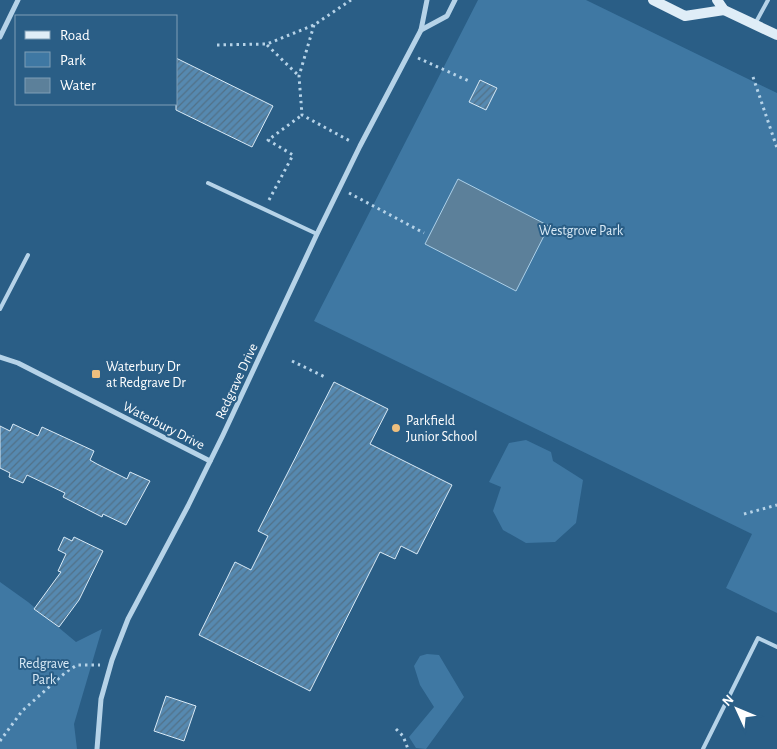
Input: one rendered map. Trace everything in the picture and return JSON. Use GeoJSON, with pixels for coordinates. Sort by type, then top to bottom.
{"type":"FeatureCollection","features":[{"type":"Feature","properties":{"kind":"main road"},"geometry":{"type":"LineString","coordinates":[[653,0],[685,16],[724,10]]}},
{"type":"Feature","properties":{"kind":"main road"},"geometry":{"type":"LineString","coordinates":[[717,0],[724,10],[777,35]]}},
{"type":"Feature","properties":{"kind":"street"},"geometry":{"type":"LineString","coordinates":[[0,37],[18,0]]}},
{"type":"Feature","properties":{"kind":"street","name":"Redgrave Drive"},"geometry":{"type":"LineString","coordinates":[[98,749],[101,699],[128,618],[210,461],[360,146],[421,30],[427,0]]}},
{"type":"Feature","properties":{"kind":"street"},"geometry":{"type":"LineString","coordinates":[[421,30],[447,16],[455,0]]}},
{"type":"Feature","properties":{"kind":"street","name":"Waterbury Drive"},"geometry":{"type":"LineString","coordinates":[[0,357],[18,363],[210,461]]}},
{"type":"Feature","properties":{"kind":"lane"},"geometry":{"type":"LineString","coordinates":[[755,24],[768,0]]}},
{"type":"Feature","properties":{"kind":"lane"},"geometry":{"type":"LineString","coordinates":[[208,184],[317,234]]}},
{"type":"Feature","properties":{"kind":"lane"},"geometry":{"type":"LineString","coordinates":[[0,309],[28,255]]}},
{"type":"Feature","properties":{"kind":"lane"},"geometry":{"type":"LineString","coordinates":[[703,749],[758,638],[777,647]]}},
{"type":"Feature","properties":{"kind":"path"},"geometry":{"type":"LineString","coordinates":[[217,45],[267,44],[314,25],[351,0]]}},
{"type":"Feature","properties":{"kind":"path"},"geometry":{"type":"LineString","coordinates":[[302,115],[299,76],[314,25]]}},
{"type":"Feature","properties":{"kind":"path"},"geometry":{"type":"LineString","coordinates":[[267,44],[299,76]]}},
{"type":"Feature","properties":{"kind":"path"},"geometry":{"type":"LineString","coordinates":[[408,54],[471,82]]}},
{"type":"Feature","properties":{"kind":"path"},"geometry":{"type":"LineString","coordinates":[[753,77],[777,148]]}},
{"type":"Feature","properties":{"kind":"path"},"geometry":{"type":"LineString","coordinates":[[302,115],[360,146]]}},
{"type":"Feature","properties":{"kind":"path"},"geometry":{"type":"LineString","coordinates":[[263,209],[293,156],[268,140],[302,115]]}},
{"type":"Feature","properties":{"kind":"path"},"geometry":{"type":"LineString","coordinates":[[340,188],[424,233]]}},
{"type":"Feature","properties":{"kind":"path"},"geometry":{"type":"LineString","coordinates":[[292,361],[327,378]]}},
{"type":"Feature","properties":{"kind":"path"},"geometry":{"type":"LineString","coordinates":[[744,514],[777,505]]}},
{"type":"Feature","properties":{"kind":"path"},"geometry":{"type":"LineString","coordinates":[[0,740],[32,700],[72,667],[77,665],[111,666]]}},
{"type":"Feature","properties":{"kind":"path"},"geometry":{"type":"LineString","coordinates":[[396,729],[402,736],[408,749]]}},
{"type":"Feature","properties":{"kind":"green space","name":"Westgrove Park"},"geometry":{"type":"Polygon","coordinates":[[[478,0],[586,0],[777,93],[777,613],[726,588],[752,534],[314,321],[478,0]]]}},
{"type":"Feature","properties":{"kind":"green space"},"geometry":{"type":"Polygon","coordinates":[[[526,440],[551,452],[553,461],[583,480],[576,523],[555,542],[526,543],[503,530],[493,511],[501,487],[489,482],[509,443],[526,440]]]}},
{"type":"Feature","properties":{"kind":"green space","name":"Redgrave Park"},"geometry":{"type":"Polygon","coordinates":[[[0,582],[28,602],[76,642],[102,629],[74,724],[77,749],[0,749],[0,582]]]}},
{"type":"Feature","properties":{"kind":"green space"},"geometry":{"type":"Polygon","coordinates":[[[427,654],[439,655],[464,697],[426,749],[416,748],[409,737],[434,707],[420,685],[414,666],[420,656],[427,654]]]}},
{"type":"Feature","properties":{"kind":"water"},"geometry":{"type":"Polygon","coordinates":[[[458,179],[549,226],[516,291],[425,244],[458,179]]]}},
{"type":"Feature","properties":{"kind":"building"},"geometry":{"type":"Polygon","coordinates":[[[178,59],[273,106],[252,147],[176,110],[176,105],[178,105],[178,59]]]}},
{"type":"Feature","properties":{"kind":"building"},"geometry":{"type":"Polygon","coordinates":[[[480,80],[497,88],[486,110],[469,102],[480,80]]]}},
{"type":"Feature","properties":{"kind":"building"},"geometry":{"type":"Polygon","coordinates":[[[334,382],[388,409],[370,444],[452,485],[417,554],[401,546],[395,559],[380,552],[310,691],[199,635],[235,562],[251,570],[268,536],[258,531],[334,382]]]}},
{"type":"Feature","properties":{"kind":"building"},"geometry":{"type":"Polygon","coordinates":[[[13,424],[38,436],[42,427],[94,451],[90,460],[127,479],[130,472],[150,481],[126,525],[103,514],[102,517],[63,497],[65,493],[27,475],[23,483],[9,477],[10,473],[0,468],[0,426],[10,431],[13,424]]]}},
{"type":"Feature","properties":{"kind":"building"},"geometry":{"type":"Polygon","coordinates":[[[64,537],[72,541],[74,537],[103,551],[79,600],[59,627],[34,609],[61,572],[58,571],[66,554],[58,550],[64,537]]]}},
{"type":"Feature","properties":{"kind":"building"},"geometry":{"type":"Polygon","coordinates":[[[166,696],[196,706],[184,741],[154,731],[166,696]]]}},
{"type":"Feature","properties":{"kind":"place","name":"Waterbury Dr at Redgrave Dr"},"geometry":{"type":"Point","coordinates":[96,374]}},
{"type":"Feature","properties":{"kind":"place","name":"Parkfield Junior School"},"geometry":{"type":"Point","coordinates":[396,428]}}]}
